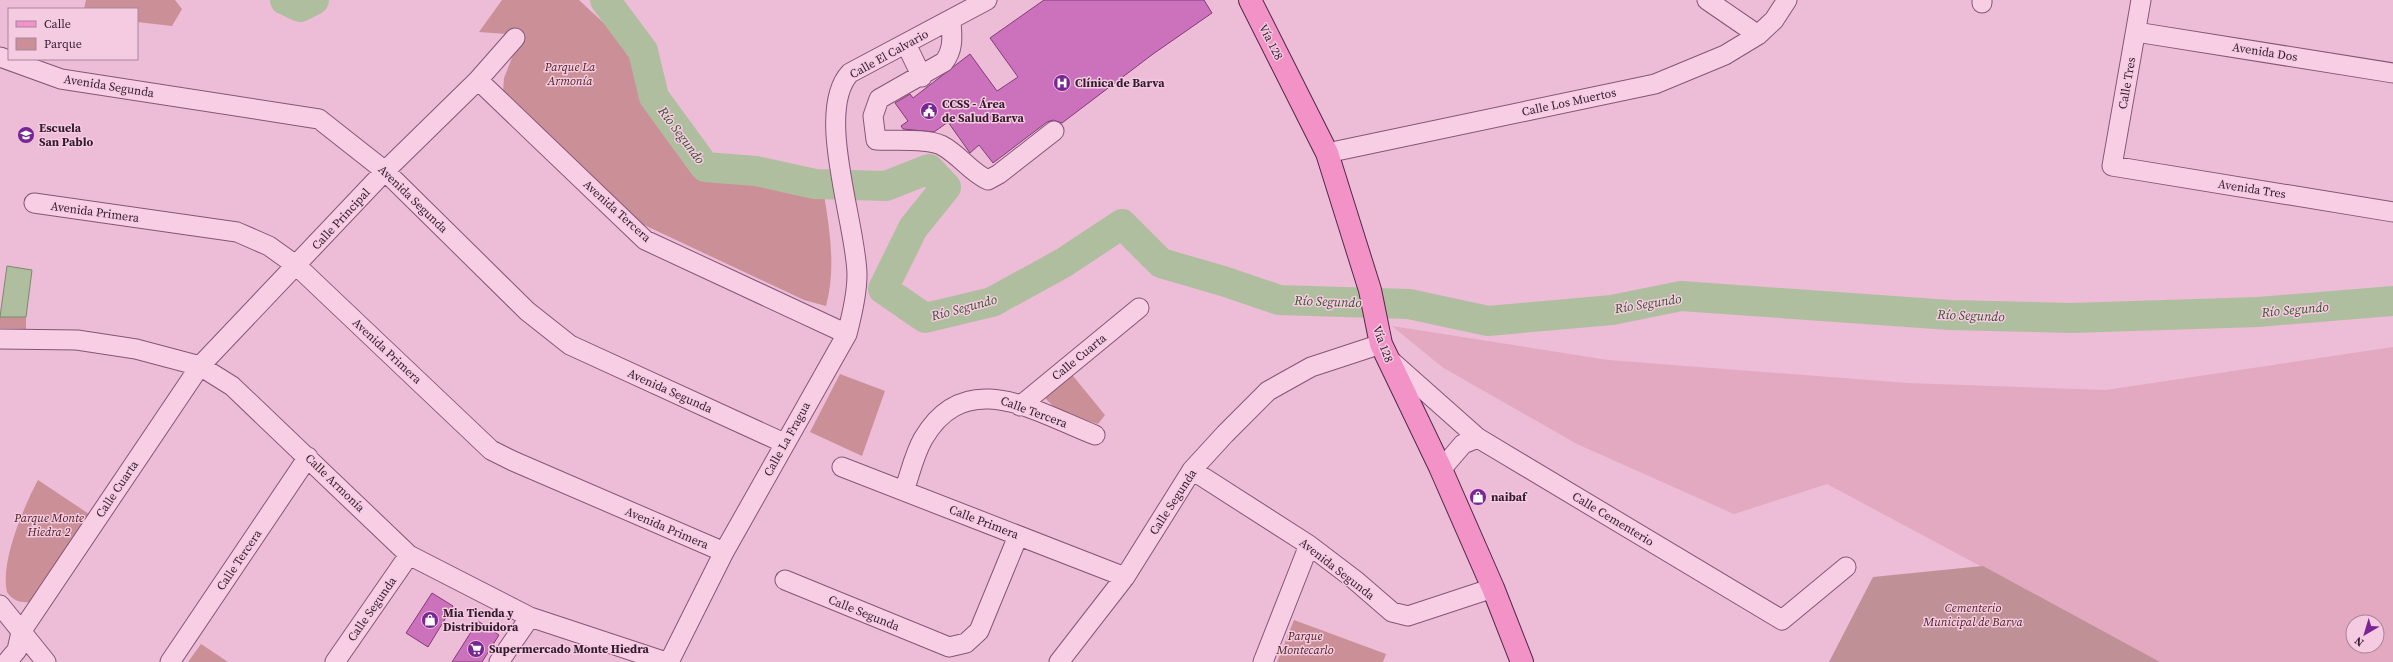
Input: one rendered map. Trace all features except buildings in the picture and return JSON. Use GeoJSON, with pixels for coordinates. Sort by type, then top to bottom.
{"type":"FeatureCollection","features":[{"type":"Feature","properties":{"kind":"main road","name":"Vía 128"},"geometry":{"type":"LineString","coordinates":[[1250,0],[1327,153],[1370,290],[1381,344],[1440,467],[1493,588],[1522,662]]}},
{"type":"Feature","properties":{"kind":"street"},"geometry":{"type":"LineString","coordinates":[[1707,0],[1758,35]]}},
{"type":"Feature","properties":{"kind":"street","name":"Calle Los Muertos"},"geometry":{"type":"LineString","coordinates":[[1327,153],[1655,84],[1725,55],[1758,35],[1774,20],[1787,0]]}},
{"type":"Feature","properties":{"kind":"street","name":"Calle Tres"},"geometry":{"type":"LineString","coordinates":[[2112,166],[2141,0]]}},
{"type":"Feature","properties":{"kind":"street","name":"Calle El Calvario"},"geometry":{"type":"LineString","coordinates":[[846,204],[839,163],[836,109],[843,81],[850,73],[951,21],[984,1]]}},
{"type":"Feature","properties":{"kind":"street"},"geometry":{"type":"LineString","coordinates":[[951,21],[953,43],[950,55],[944,62],[922,77],[879,99],[873,116],[876,140],[925,142],[941,145],[976,174],[988,180],[999,174],[1054,131]]}},
{"type":"Feature","properties":{"kind":"street","name":"Avenida Dos"},"geometry":{"type":"LineString","coordinates":[[2136,32],[2393,73]]}},
{"type":"Feature","properties":{"kind":"street","name":"Calle Principal"},"geometry":{"type":"LineString","coordinates":[[200,366],[297,266],[385,171],[478,80],[515,38]]}},
{"type":"Feature","properties":{"kind":"street"},"geometry":{"type":"LineString","coordinates":[[906,44],[922,77]]}},
{"type":"Feature","properties":{"kind":"street","name":"Avenida Segunda"},"geometry":{"type":"LineString","coordinates":[[8,60],[61,79],[319,119],[385,171],[527,311],[570,345],[784,443]]}},
{"type":"Feature","properties":{"kind":"street","name":"Avenida Tercera"},"geometry":{"type":"LineString","coordinates":[[478,80],[645,240],[847,334]]}},
{"type":"Feature","properties":{"kind":"street","name":"Avenida Tres"},"geometry":{"type":"LineString","coordinates":[[2112,166],[2393,212]]}},
{"type":"Feature","properties":{"kind":"street","name":"Avenida Primera"},"geometry":{"type":"LineString","coordinates":[[34,203],[237,232],[269,246],[297,266],[491,450],[513,461],[724,552]]}},
{"type":"Feature","properties":{"kind":"street","name":"Calle La Fragua"},"geometry":{"type":"LineString","coordinates":[[667,662],[724,552],[784,443],[847,334],[855,305],[857,274],[846,204]]}},
{"type":"Feature","properties":{"kind":"street","name":"Calle Cuarta"},"geometry":{"type":"LineString","coordinates":[[1020,406],[1139,308]]}},
{"type":"Feature","properties":{"kind":"street","name":"Calle Armonía"},"geometry":{"type":"LineString","coordinates":[[0,339],[77,340],[136,349],[200,366],[232,386],[409,555],[530,617],[667,662]]}},
{"type":"Feature","properties":{"kind":"street","name":"Calle Cementerio"},"geometry":{"type":"LineString","coordinates":[[1381,344],[1478,438],[1782,620],[1846,567]]}},
{"type":"Feature","properties":{"kind":"street","name":"Calle Segunda"},"geometry":{"type":"LineString","coordinates":[[1059,662],[1125,577],[1192,470],[1268,391],[1311,367],[1381,344]]}},
{"type":"Feature","properties":{"kind":"street","name":"Calle Cuarta"},"geometry":{"type":"LineString","coordinates":[[6,662],[17,650],[21,632],[200,366]]}},
{"type":"Feature","properties":{"kind":"street","name":"Calle Tercera"},"geometry":{"type":"LineString","coordinates":[[904,491],[922,441],[934,422],[950,410],[966,401],[980,398],[997,398],[1095,435]]}},
{"type":"Feature","properties":{"kind":"street"},"geometry":{"type":"LineString","coordinates":[[1440,467],[1445,465],[1464,444],[1478,438]]}},
{"type":"Feature","properties":{"kind":"street","name":"Calle Tercera"},"geometry":{"type":"LineString","coordinates":[[170,662],[308,457]]}},
{"type":"Feature","properties":{"kind":"street","name":"Calle Primera"},"geometry":{"type":"LineString","coordinates":[[842,467],[1125,577]]}},
{"type":"Feature","properties":{"kind":"street","name":"Avenida Segunda"},"geometry":{"type":"LineString","coordinates":[[1192,470],[1309,545],[1355,580],[1392,612],[1408,616],[1493,588]]}},
{"type":"Feature","properties":{"kind":"street","name":"Calle Segunda"},"geometry":{"type":"LineString","coordinates":[[785,580],[949,647],[966,643],[978,631],[1018,536]]}},
{"type":"Feature","properties":{"kind":"street"},"geometry":{"type":"LineString","coordinates":[[1262,662],[1309,545]]}},
{"type":"Feature","properties":{"kind":"street","name":"Calle Segunda"},"geometry":{"type":"LineString","coordinates":[[335,662],[409,555]]}},
{"type":"Feature","properties":{"kind":"street"},"geometry":{"type":"LineString","coordinates":[[0,605],[46,662]]}},
{"type":"Feature","properties":{"kind":"street"},"geometry":{"type":"LineString","coordinates":[[499,662],[530,617]]}},
{"type":"Feature","properties":{"kind":"shaded area"},"geometry":{"type":"Polygon","coordinates":[[[7,266],[32,270],[26,317],[0,317],[7,266]]]}},
{"type":"Feature","properties":{"kind":"shaded area"},"geometry":{"type":"Polygon","coordinates":[[[1392,326],[1608,360],[1908,383],[2106,390],[2393,347],[2393,662],[2160,662],[1827,484],[1734,514],[1577,444],[1442,367],[1392,326]]]}},
{"type":"Feature","properties":{"kind":"green space"},"geometry":{"type":"Polygon","coordinates":[[[86,0],[175,0],[182,9],[172,26],[138,22],[138,8],[84,8],[86,0]]]}},
{"type":"Feature","properties":{"kind":"green space","name":"Parque La Armonía"},"geometry":{"type":"Polygon","coordinates":[[[502,0],[579,0],[608,27],[633,59],[644,100],[695,175],[824,194],[831,250],[831,278],[826,306],[804,300],[642,224],[503,92],[504,78],[521,35],[479,32],[502,0]]]}},
{"type":"Feature","properties":{"kind":"green space"},"geometry":{"type":"Polygon","coordinates":[[[0,317],[26,317],[26,329],[0,328],[0,317]]]}},
{"type":"Feature","properties":{"kind":"green space"},"geometry":{"type":"Polygon","coordinates":[[[1069,371],[1105,415],[1098,424],[1059,412],[1044,397],[1069,371]]]}},
{"type":"Feature","properties":{"kind":"green space"},"geometry":{"type":"Polygon","coordinates":[[[840,374],[885,391],[862,456],[810,432],[840,374]]]}},
{"type":"Feature","properties":{"kind":"green space","name":"Parque Monte Hiedra 2"},"geometry":{"type":"Polygon","coordinates":[[[38,480],[92,516],[31,602],[23,602],[17,601],[7,592],[7,566],[14,536],[38,480]]]}},
{"type":"Feature","properties":{"kind":"green space","name":"Cementerio Municipal de Barva"},"geometry":{"type":"Polygon","coordinates":[[[1983,566],[2160,662],[1829,662],[1873,577],[1983,566]]]}},
{"type":"Feature","properties":{"kind":"green space","name":"Parque Montecarlo"},"geometry":{"type":"Polygon","coordinates":[[[1294,620],[1386,654],[1383,662],[1277,662],[1294,620]]]}},
{"type":"Feature","properties":{"kind":"green space"},"geometry":{"type":"Polygon","coordinates":[[[201,644],[228,662],[188,662],[201,644]]]}},
{"type":"Feature","properties":{"kind":"waterway","name":"Río Segundo"},"geometry":{"type":"LineString","coordinates":[[285,0],[300,7],[314,0]]}},
{"type":"Feature","properties":{"kind":"waterway","name":"Río Segundo"},"geometry":{"type":"LineString","coordinates":[[605,0],[643,51],[654,97],[705,167],[756,171],[815,184],[886,186],[929,169],[946,187],[913,228],[883,289],[925,318],[992,302],[1063,263],[1122,224],[1161,263],[1223,281],[1279,300],[1409,304],[1488,321],[1612,310],[1681,296],[1950,315],[2072,318],[2258,312],[2393,301]]}},
{"type":"Feature","properties":{"kind":"place","name":"Clínica de Barva"},"geometry":{"type":"Point","coordinates":[1062,83]}},
{"type":"Feature","properties":{"kind":"place","name":"CCSS - Área de Salud Barva"},"geometry":{"type":"Point","coordinates":[929,111]}},
{"type":"Feature","properties":{"kind":"place","name":"Escuela San Pablo"},"geometry":{"type":"Point","coordinates":[26,135]}},
{"type":"Feature","properties":{"kind":"place","name":"naibaf"},"geometry":{"type":"Point","coordinates":[1478,497]}},
{"type":"Feature","properties":{"kind":"place","name":"Mia Tienda y Distribuidora"},"geometry":{"type":"Point","coordinates":[430,620]}},
{"type":"Feature","properties":{"kind":"place","name":"Supermercado Monte Hiedra"},"geometry":{"type":"Point","coordinates":[476,649]}}]}
